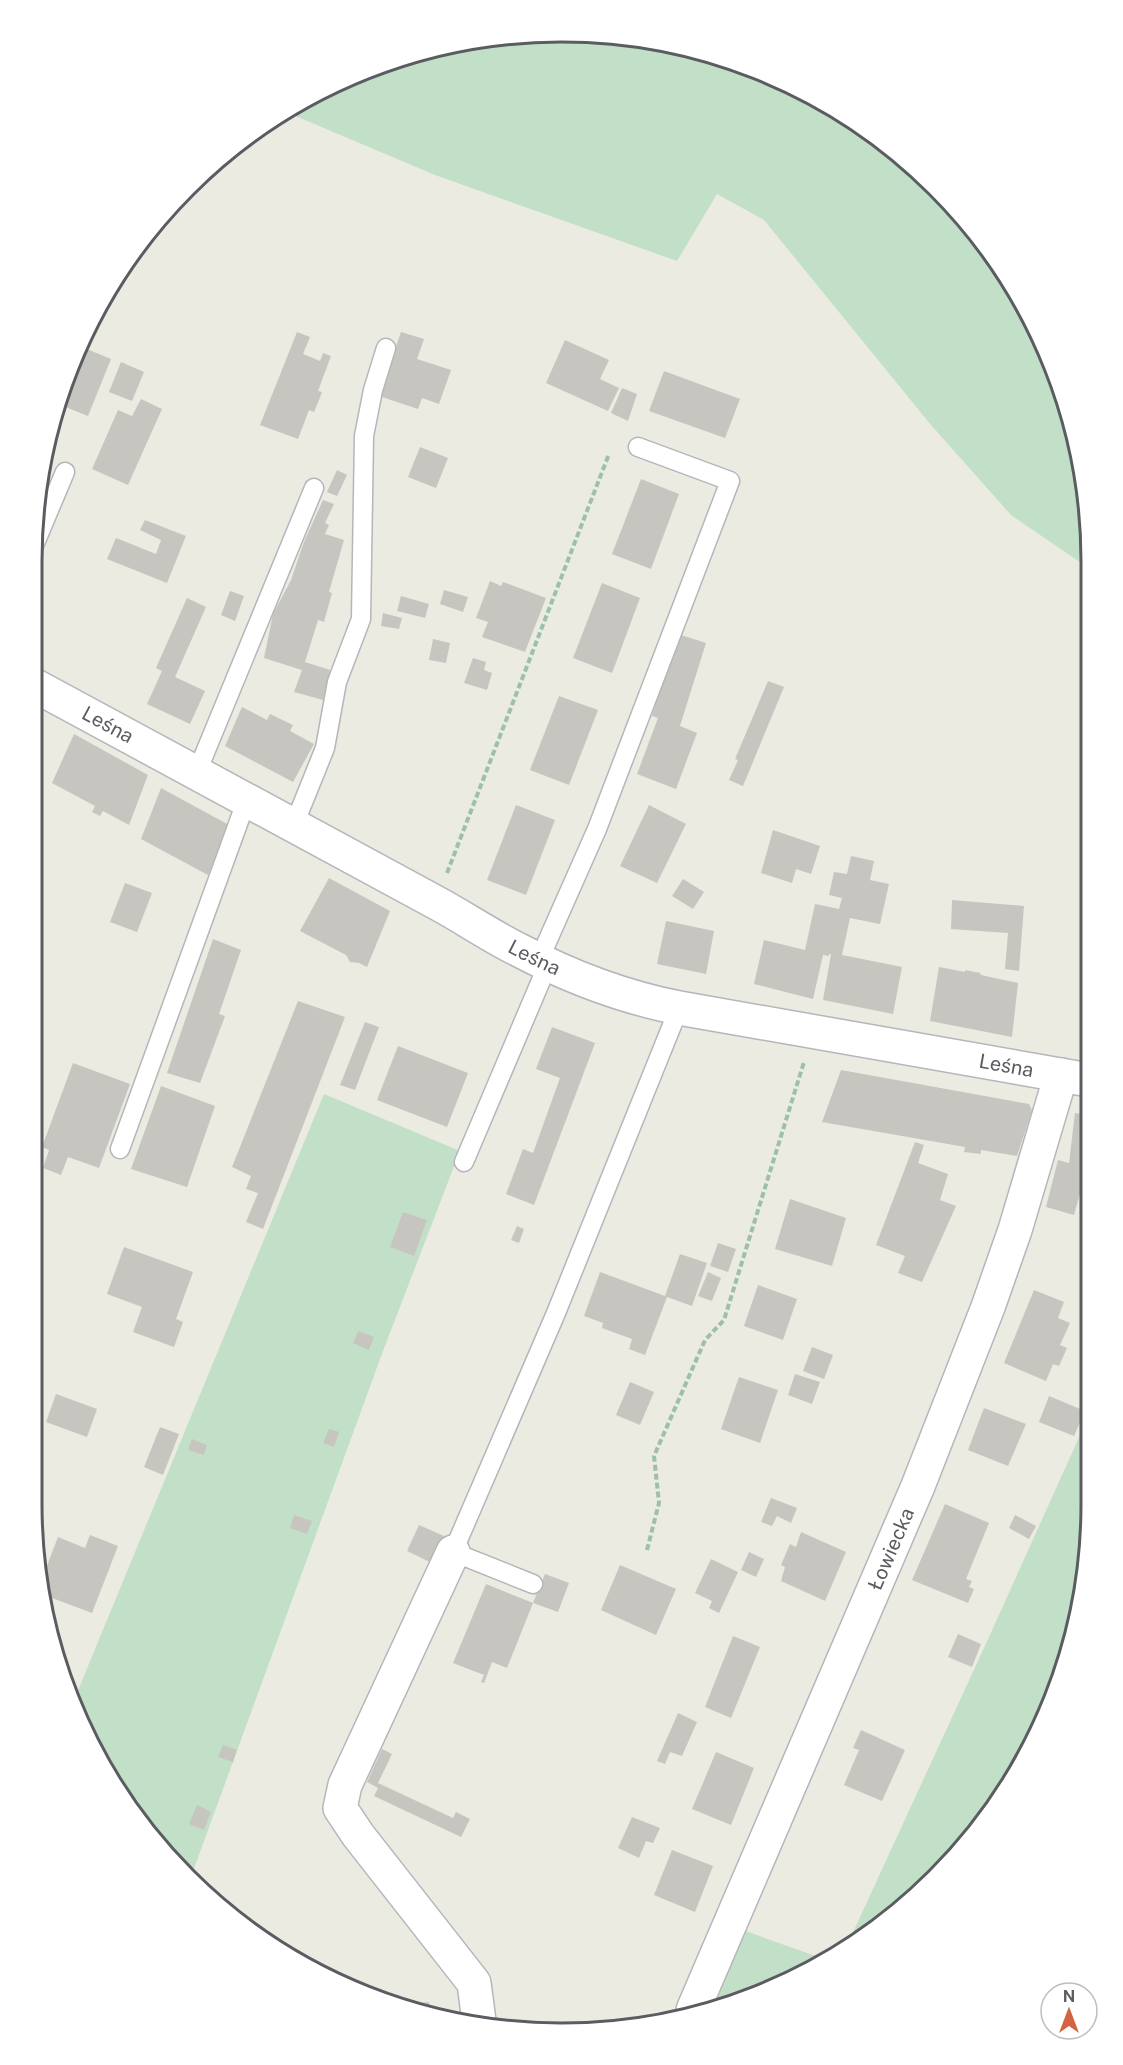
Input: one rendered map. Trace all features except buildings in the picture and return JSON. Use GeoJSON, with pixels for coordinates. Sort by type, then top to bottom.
{"type":"FeatureCollection","features":[{"type":"Feature","properties":{"kind":"street","name":"Leśna"},"geometry":{"type":"LineString","coordinates":[[42,689],[544,962],[630,995],[679,1008],[812,1033],[1075,1078]]}},
{"type":"Feature","properties":{"kind":"street","name":"Łowiecka"},"geometry":{"type":"LineString","coordinates":[[695,2005],[922,1475],[1075,1078]]}},
{"type":"Feature","properties":{"kind":"street"},"geometry":{"type":"LineString","coordinates":[[453,1552],[345,1785],[340,1808],[358,1835],[474,1983],[478,2016]]}},
{"type":"Feature","properties":{"kind":"lane"},"geometry":{"type":"LineString","coordinates":[[294,825],[325,748],[337,682],[361,619],[364,436],[373,390],[386,348]]}},
{"type":"Feature","properties":{"kind":"lane"},"geometry":{"type":"LineString","coordinates":[[464,1162],[597,830],[730,481],[638,447]]}},
{"type":"Feature","properties":{"kind":"lane"},"geometry":{"type":"LineString","coordinates":[[43,523],[65,472]]}},
{"type":"Feature","properties":{"kind":"lane"},"geometry":{"type":"LineString","coordinates":[[197,772],[315,488]]}},
{"type":"Feature","properties":{"kind":"lane"},"geometry":{"type":"LineString","coordinates":[[120,1149],[247,799]]}},
{"type":"Feature","properties":{"kind":"lane"},"geometry":{"type":"LineString","coordinates":[[533,1584],[453,1552],[556,1313],[679,1008]]}},
{"type":"Feature","properties":{"kind":"path"},"geometry":{"type":"LineString","coordinates":[[436,902],[609,454]]}},
{"type":"Feature","properties":{"kind":"path"},"geometry":{"type":"LineString","coordinates":[[647,1550],[659,1503],[654,1456],[705,1340],[724,1320],[812,1033]]}},
{"type":"Feature","properties":{"kind":"green space"},"geometry":{"type":"Polygon","coordinates":[[[562,42],[629,46],[696,60],[760,82],[821,112],[878,149],[929,194],[974,245],[1011,302],[1041,363],[1063,427],[1077,494],[1081,563],[1011,515],[931,425],[764,220],[717,194],[677,261],[435,175],[296,116],[363,82],[427,60],[494,46],[562,42]]]}},
{"type":"Feature","properties":{"kind":"green space"},"geometry":{"type":"Polygon","coordinates":[[[324,1094],[460,1151],[383,1351],[193,1870],[149,1820],[130,1792],[96,1733],[78,1691],[324,1094]]]}},
{"type":"Feature","properties":{"kind":"green space"},"geometry":{"type":"Polygon","coordinates":[[[1081,1433],[1080,1537],[1071,1605],[1053,1670],[1027,1733],[993,1792],[952,1846],[904,1894],[853,1933],[1081,1433]]]}},
{"type":"Feature","properties":{"kind":"green space"},"geometry":{"type":"Polygon","coordinates":[[[740,1929],[815,1956],[760,1983],[708,2001],[740,1929]]]}}]}
